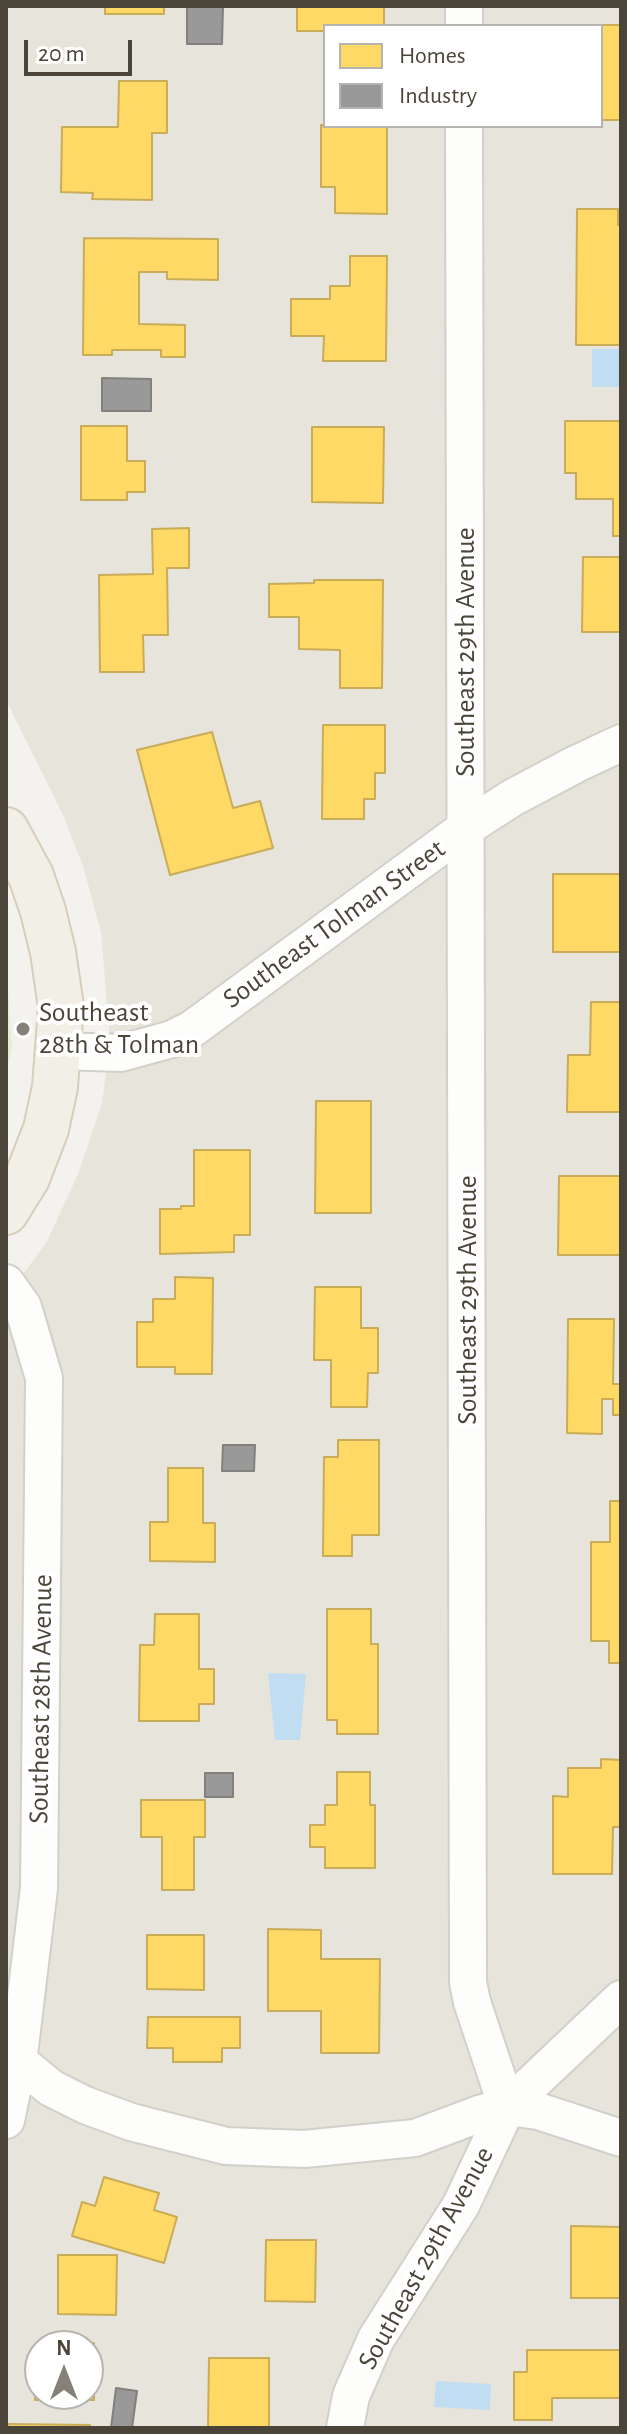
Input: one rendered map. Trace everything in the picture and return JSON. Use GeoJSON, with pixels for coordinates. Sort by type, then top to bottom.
{"type":"FeatureCollection","features":[{"type":"Feature","properties":{"kind":"main road"},"geometry":{"type":"LineString","coordinates":[[6,830],[31,876],[53,952],[61,1007],[55,1087],[46,1129],[27,1178],[6,1212]]}},
{"type":"Feature","properties":{"kind":"street","name":"Southeast 29th Avenue"},"geometry":{"type":"LineString","coordinates":[[345,2428],[351,2396],[376,2339],[461,2205],[507,2107],[468,1982],[464,128]]}},
{"type":"Feature","properties":{"kind":"street","name":"Southeast Tolman Street"},"geometry":{"type":"LineString","coordinates":[[59,1051],[121,1053],[172,1039],[192,1029],[467,827],[512,798],[621,743]]}},
{"type":"Feature","properties":{"kind":"street","name":"Southeast 28th Avenue"},"geometry":{"type":"LineString","coordinates":[[6,1283],[23,1307],[44,1378],[39,1888],[36,1933],[12,2057],[6,2120]]}},
{"type":"Feature","properties":{"kind":"street"},"geometry":{"type":"LineString","coordinates":[[507,2107],[621,1999]]}},
{"type":"Feature","properties":{"kind":"street"},"geometry":{"type":"LineString","coordinates":[[12,2057],[51,2088],[85,2105],[180,2136],[226,2146],[304,2149],[415,2138],[507,2107],[538,2111],[621,2138]]}},
{"type":"Feature","properties":{"kind":"shaded area"},"geometry":{"type":"Polygon","coordinates":[[[6,6],[621,6],[621,2428],[6,2428],[6,1289],[21,1277],[47,1241],[78,1174],[102,1103],[110,1041],[101,932],[83,866],[63,815],[6,700],[6,6]]]}},
{"type":"Feature","properties":{"kind":"green space"},"geometry":{"type":"Polygon","coordinates":[[[6,962],[12,1047],[6,1075],[6,962]]]}},
{"type":"Feature","properties":{"kind":"water"},"geometry":{"type":"Polygon","coordinates":[[[592,349],[621,349],[621,387],[592,387],[592,349]]]}},
{"type":"Feature","properties":{"kind":"water"},"geometry":{"type":"Polygon","coordinates":[[[268,1673],[306,1674],[300,1740],[275,1740],[268,1673]]]}},
{"type":"Feature","properties":{"kind":"water"},"geometry":{"type":"Polygon","coordinates":[[[436,2381],[491,2384],[490,2410],[434,2407],[436,2381]]]}},
{"type":"Feature","properties":{"kind":"building: Homes"},"geometry":{"type":"Polygon","coordinates":[[[105,6],[164,6],[164,14],[105,14],[105,6]]]}},
{"type":"Feature","properties":{"kind":"building: Homes"},"geometry":{"type":"Polygon","coordinates":[[[297,6],[384,6],[384,24],[323,24],[323,31],[297,31],[297,6]]]}},
{"type":"Feature","properties":{"kind":"building: Homes"},"geometry":{"type":"Polygon","coordinates":[[[603,25],[621,25],[621,120],[603,120],[603,25]]]}},
{"type":"Feature","properties":{"kind":"building: Homes"},"geometry":{"type":"Polygon","coordinates":[[[119,81],[167,81],[167,133],[152,133],[152,200],[92,199],[93,193],[61,192],[62,127],[118,127],[119,81]]]}},
{"type":"Feature","properties":{"kind":"building: Homes"},"geometry":{"type":"Polygon","coordinates":[[[321,125],[323,128],[387,128],[387,214],[335,213],[335,187],[321,187],[321,125]]]}},
{"type":"Feature","properties":{"kind":"building: Homes"},"geometry":{"type":"Polygon","coordinates":[[[577,209],[618,209],[618,225],[621,225],[621,345],[576,345],[577,209]]]}},
{"type":"Feature","properties":{"kind":"building: Homes"},"geometry":{"type":"Polygon","coordinates":[[[84,238],[218,239],[218,280],[167,279],[167,272],[139,272],[139,324],[185,325],[185,357],[161,357],[161,350],[112,350],[112,355],[83,355],[84,238]]]}},
{"type":"Feature","properties":{"kind":"building: Homes"},"geometry":{"type":"Polygon","coordinates":[[[350,256],[387,256],[386,361],[323,361],[324,336],[291,336],[291,299],[330,299],[330,286],[350,286],[350,256]]]}},
{"type":"Feature","properties":{"kind":"building: Homes"},"geometry":{"type":"Polygon","coordinates":[[[565,421],[621,421],[621,536],[613,536],[613,499],[576,499],[576,473],[565,473],[565,421]]]}},
{"type":"Feature","properties":{"kind":"building: Homes"},"geometry":{"type":"Polygon","coordinates":[[[81,426],[127,426],[127,461],[145,461],[145,492],[127,492],[127,500],[81,500],[81,426]]]}},
{"type":"Feature","properties":{"kind":"building: Homes"},"geometry":{"type":"Polygon","coordinates":[[[312,427],[384,427],[383,503],[312,502],[312,427]]]}},
{"type":"Feature","properties":{"kind":"building: Homes"},"geometry":{"type":"Polygon","coordinates":[[[189,528],[189,568],[167,568],[168,635],[143,635],[144,672],[100,672],[99,575],[153,574],[152,529],[189,528]]]}},
{"type":"Feature","properties":{"kind":"building: Homes"},"geometry":{"type":"Polygon","coordinates":[[[583,557],[621,557],[621,632],[582,632],[583,557]]]}},
{"type":"Feature","properties":{"kind":"building: Homes"},"geometry":{"type":"Polygon","coordinates":[[[314,580],[383,580],[382,688],[340,688],[340,650],[299,649],[299,617],[269,617],[269,584],[314,583],[314,580]]]}},
{"type":"Feature","properties":{"kind":"building: Homes"},"geometry":{"type":"Polygon","coordinates":[[[323,725],[385,725],[385,773],[375,773],[375,799],[364,799],[364,819],[322,819],[323,725]]]}},
{"type":"Feature","properties":{"kind":"building: Homes"},"geometry":{"type":"Polygon","coordinates":[[[212,732],[233,808],[260,801],[273,848],[170,875],[137,750],[212,732]]]}},
{"type":"Feature","properties":{"kind":"building: Homes"},"geometry":{"type":"Polygon","coordinates":[[[553,874],[621,874],[621,952],[553,952],[553,874]]]}},
{"type":"Feature","properties":{"kind":"building: Homes"},"geometry":{"type":"Polygon","coordinates":[[[591,1002],[621,1002],[621,1112],[567,1112],[568,1055],[590,1055],[591,1002]]]}},
{"type":"Feature","properties":{"kind":"building: Homes"},"geometry":{"type":"Polygon","coordinates":[[[316,1101],[371,1101],[371,1213],[315,1213],[316,1101]]]}},
{"type":"Feature","properties":{"kind":"building: Homes"},"geometry":{"type":"Polygon","coordinates":[[[194,1150],[250,1150],[250,1235],[234,1235],[234,1252],[160,1254],[160,1209],[194,1206],[194,1150]]]}},
{"type":"Feature","properties":{"kind":"building: Homes"},"geometry":{"type":"Polygon","coordinates":[[[559,1176],[621,1176],[621,1255],[558,1255],[559,1176]]]}},
{"type":"Feature","properties":{"kind":"building: Homes"},"geometry":{"type":"Polygon","coordinates":[[[175,1277],[213,1278],[212,1374],[175,1374],[175,1367],[137,1367],[137,1322],[153,1322],[153,1299],[175,1299],[175,1277]]]}},
{"type":"Feature","properties":{"kind":"building: Homes"},"geometry":{"type":"Polygon","coordinates":[[[315,1287],[361,1287],[361,1328],[378,1328],[378,1373],[368,1373],[367,1407],[331,1407],[331,1360],[314,1360],[315,1287]]]}},
{"type":"Feature","properties":{"kind":"building: Homes"},"geometry":{"type":"Polygon","coordinates":[[[568,1319],[614,1319],[613,1384],[621,1384],[621,1415],[613,1415],[613,1399],[602,1399],[602,1434],[567,1433],[568,1319]]]}},
{"type":"Feature","properties":{"kind":"building: Homes"},"geometry":{"type":"Polygon","coordinates":[[[338,1440],[379,1440],[379,1535],[352,1535],[352,1556],[323,1556],[324,1457],[338,1457],[338,1440]]]}},
{"type":"Feature","properties":{"kind":"building: Homes"},"geometry":{"type":"Polygon","coordinates":[[[168,1468],[203,1468],[203,1523],[215,1523],[215,1562],[150,1561],[150,1522],[168,1522],[168,1468]]]}},
{"type":"Feature","properties":{"kind":"building: Homes"},"geometry":{"type":"Polygon","coordinates":[[[610,1501],[621,1501],[621,1663],[609,1663],[609,1641],[591,1641],[591,1542],[610,1542],[610,1501]]]}},
{"type":"Feature","properties":{"kind":"building: Homes"},"geometry":{"type":"Polygon","coordinates":[[[327,1609],[371,1609],[371,1644],[378,1644],[378,1734],[337,1734],[337,1720],[327,1720],[327,1609]]]}},
{"type":"Feature","properties":{"kind":"building: Homes"},"geometry":{"type":"Polygon","coordinates":[[[155,1614],[199,1614],[199,1669],[214,1669],[214,1704],[199,1704],[199,1721],[139,1721],[140,1645],[154,1645],[155,1614]]]}},
{"type":"Feature","properties":{"kind":"building: Homes"},"geometry":{"type":"Polygon","coordinates":[[[601,1759],[621,1760],[621,1827],[613,1827],[612,1874],[553,1874],[553,1796],[568,1797],[568,1768],[601,1768],[601,1759]]]}},
{"type":"Feature","properties":{"kind":"building: Homes"},"geometry":{"type":"Polygon","coordinates":[[[337,1772],[370,1772],[370,1805],[375,1805],[375,1868],[325,1868],[325,1847],[310,1847],[310,1825],[325,1825],[325,1805],[337,1805],[337,1772]]]}},
{"type":"Feature","properties":{"kind":"building: Homes"},"geometry":{"type":"Polygon","coordinates":[[[141,1800],[205,1800],[205,1837],[194,1837],[194,1890],[162,1890],[162,1837],[141,1837],[141,1800]]]}},
{"type":"Feature","properties":{"kind":"building: Homes"},"geometry":{"type":"Polygon","coordinates":[[[268,1929],[321,1930],[321,1959],[380,1959],[379,2053],[321,2053],[321,2011],[268,2011],[268,1929]]]}},
{"type":"Feature","properties":{"kind":"building: Homes"},"geometry":{"type":"Polygon","coordinates":[[[147,1935],[204,1935],[204,1990],[147,1989],[147,1935]]]}},
{"type":"Feature","properties":{"kind":"building: Homes"},"geometry":{"type":"Polygon","coordinates":[[[148,2017],[240,2017],[240,2048],[222,2048],[222,2062],[173,2062],[173,2048],[147,2048],[148,2017]]]}},
{"type":"Feature","properties":{"kind":"building: Homes"},"geometry":{"type":"Polygon","coordinates":[[[104,2177],[159,2193],[154,2210],[177,2217],[164,2263],[72,2236],[82,2202],[95,2206],[104,2177]]]}},
{"type":"Feature","properties":{"kind":"building: Homes"},"geometry":{"type":"Polygon","coordinates":[[[571,2226],[621,2227],[621,2298],[571,2298],[571,2226]]]}},
{"type":"Feature","properties":{"kind":"building: Homes"},"geometry":{"type":"Polygon","coordinates":[[[266,2240],[316,2240],[315,2302],[265,2301],[266,2240]]]}},
{"type":"Feature","properties":{"kind":"building: Homes"},"geometry":{"type":"Polygon","coordinates":[[[58,2255],[117,2255],[116,2315],[58,2314],[58,2255]]]}},
{"type":"Feature","properties":{"kind":"building: Homes"},"geometry":{"type":"Polygon","coordinates":[[[527,2350],[621,2350],[621,2398],[552,2398],[552,2420],[514,2420],[514,2372],[527,2372],[527,2350]]]}},
{"type":"Feature","properties":{"kind":"building: Homes"},"geometry":{"type":"Polygon","coordinates":[[[209,2358],[269,2358],[269,2427],[208,2427],[209,2358]]]}},
{"type":"Feature","properties":{"kind":"building: Homes"},"geometry":{"type":"Polygon","coordinates":[[[8,2424],[90,2425],[90,2428],[8,2428],[8,2424]]]}},
{"type":"Feature","properties":{"kind":"building: Industry"},"geometry":{"type":"Polygon","coordinates":[[[187,6],[223,6],[222,44],[187,44],[187,6]]]}},
{"type":"Feature","properties":{"kind":"building: Industry"},"geometry":{"type":"Polygon","coordinates":[[[102,378],[151,379],[151,411],[102,411],[102,378]]]}},
{"type":"Feature","properties":{"kind":"building: Industry"},"geometry":{"type":"Polygon","coordinates":[[[223,1445],[255,1445],[254,1471],[222,1471],[223,1445]]]}},
{"type":"Feature","properties":{"kind":"building: Industry"},"geometry":{"type":"Polygon","coordinates":[[[205,1773],[233,1773],[233,1797],[205,1797],[205,1773]]]}},
{"type":"Feature","properties":{"kind":"building: Industry"},"geometry":{"type":"Polygon","coordinates":[[[116,2388],[137,2391],[132,2428],[111,2428],[116,2388]]]}},
{"type":"Feature","properties":{"kind":"place","name":"Southeast 28th & Tolman"},"geometry":{"type":"Point","coordinates":[23,1029]}}]}
